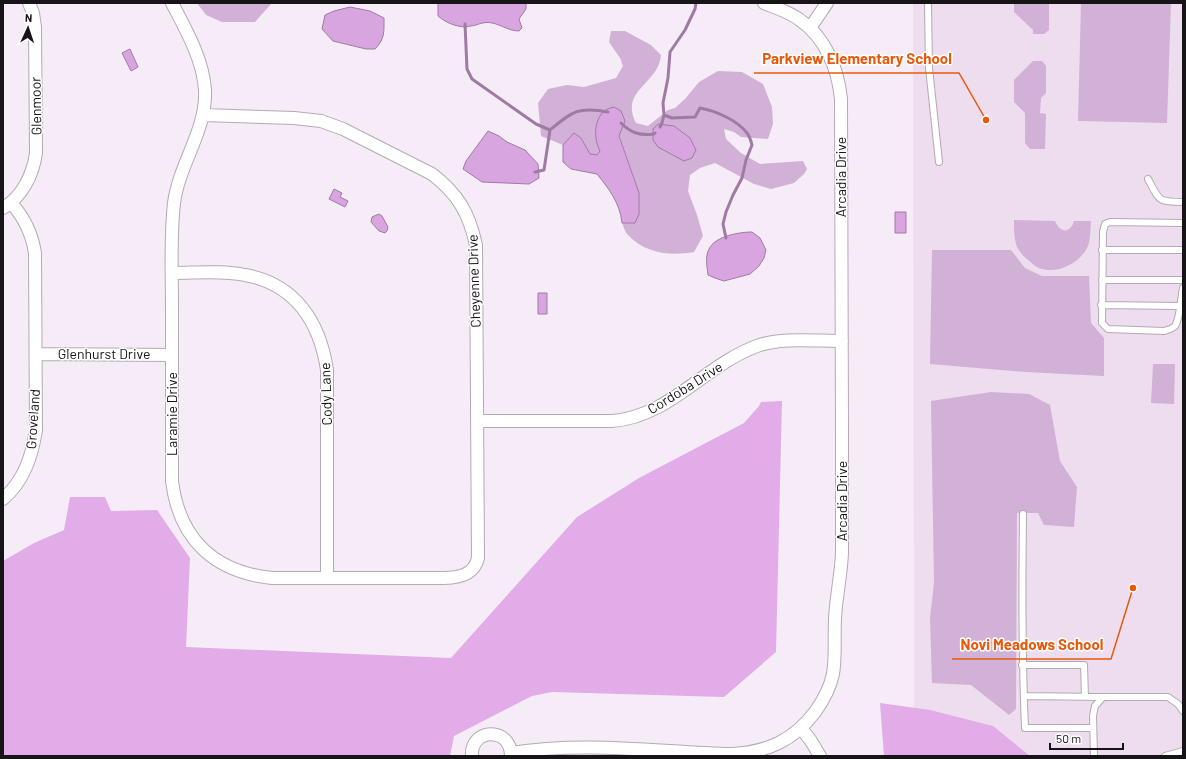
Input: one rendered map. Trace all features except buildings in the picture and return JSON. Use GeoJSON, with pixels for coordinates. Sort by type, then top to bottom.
{"type":"FeatureCollection","features":[{"type":"Feature","properties":{"kind":"street","name":"Glenmoor"},"geometry":{"type":"LineString","coordinates":[[29,3],[33,14],[35,27],[36,154],[30,176],[18,196],[7,206],[18,211],[24,221],[34,246],[36,354]]}},
{"type":"Feature","properties":{"kind":"street","name":"Laramie Drive"},"geometry":{"type":"LineString","coordinates":[[172,3],[191,40],[201,65],[205,91],[202,115],[176,188],[172,230],[172,481],[179,512],[190,534],[211,556],[239,572],[259,577],[456,578],[472,570]]}},
{"type":"Feature","properties":{"kind":"street","name":"Arcadia Drive"},"geometry":{"type":"LineString","coordinates":[[511,755],[535,749],[566,747],[717,753],[746,753],[761,750],[791,737],[801,728],[813,715],[823,700],[832,676],[835,658],[835,620],[841,572],[842,341],[840,85],[837,72],[831,58],[822,43],[810,28],[792,15],[764,3]]}},
{"type":"Feature","properties":{"kind":"street"},"geometry":{"type":"LineString","coordinates":[[810,28],[827,3]]}},
{"type":"Feature","properties":{"kind":"street","name":"Cheyenne Drive"},"geometry":{"type":"LineString","coordinates":[[202,115],[308,118],[332,124],[426,171],[442,182],[454,194],[466,212],[476,245],[478,558],[472,570]]}},
{"type":"Feature","properties":{"kind":"street","name":"Cody Lane"},"geometry":{"type":"LineString","coordinates":[[172,272],[230,273],[260,279],[276,286],[296,300],[309,315],[325,355],[327,370],[327,578]]}},
{"type":"Feature","properties":{"kind":"street","name":"Cordoba Drive"},"geometry":{"type":"LineString","coordinates":[[477,421],[606,421],[629,419],[650,412],[733,358],[756,346],[783,341],[842,341]]}},
{"type":"Feature","properties":{"kind":"street","name":"Glenhurst Drive"},"geometry":{"type":"LineString","coordinates":[[36,354],[172,355]]}},
{"type":"Feature","properties":{"kind":"street","name":"Groveland"},"geometry":{"type":"LineString","coordinates":[[3,499],[19,481],[32,454],[36,430],[36,354]]}},
{"type":"Feature","properties":{"kind":"street"},"geometry":{"type":"LineString","coordinates":[[801,728],[820,756]]}},
{"type":"Feature","properties":{"kind":"street"},"geometry":{"type":"LineString","coordinates":[[472,756],[473,747],[480,737],[492,734],[505,738],[509,744],[511,755]]}},
{"type":"Feature","properties":{"kind":"lane"},"geometry":{"type":"LineString","coordinates":[[928,3],[929,68],[939,162]]}},
{"type":"Feature","properties":{"kind":"lane"},"geometry":{"type":"LineString","coordinates":[[1148,179],[1159,198],[1164,202],[1183,202]]}},
{"type":"Feature","properties":{"kind":"lane"},"geometry":{"type":"LineString","coordinates":[[1183,223],[1110,222],[1105,224],[1102,232],[1102,323],[1108,329],[1170,330],[1175,325],[1183,288]]}},
{"type":"Feature","properties":{"kind":"lane"},"geometry":{"type":"LineString","coordinates":[[1102,250],[1183,250]]}},
{"type":"Feature","properties":{"kind":"lane"},"geometry":{"type":"LineString","coordinates":[[1102,280],[1183,280]]}},
{"type":"Feature","properties":{"kind":"lane"},"geometry":{"type":"LineString","coordinates":[[1101,305],[1180,306]]}},
{"type":"Feature","properties":{"kind":"lane"},"geometry":{"type":"LineString","coordinates":[[1023,514],[1022,665],[1025,728],[1093,728]]}},
{"type":"Feature","properties":{"kind":"lane"},"geometry":{"type":"LineString","coordinates":[[1022,665],[1084,665],[1085,697]]}},
{"type":"Feature","properties":{"kind":"lane"},"geometry":{"type":"LineString","coordinates":[[1024,696],[1168,697],[1178,704],[1183,711]]}},
{"type":"Feature","properties":{"kind":"lane"},"geometry":{"type":"LineString","coordinates":[[1094,756],[1093,716],[1095,706],[1103,697]]}},
{"type":"Feature","properties":{"kind":"lane"},"geometry":{"type":"LineString","coordinates":[[1165,756],[1183,751]]}},
{"type":"Feature","properties":{"kind":"shaded area"},"geometry":{"type":"Polygon","coordinates":[[[197,3],[272,3],[255,22],[222,22],[206,15],[197,3]]]}},
{"type":"Feature","properties":{"kind":"shaded area"},"geometry":{"type":"Polygon","coordinates":[[[438,3],[526,3],[526,9],[519,19],[522,28],[519,31],[489,23],[467,27],[453,25],[438,16],[438,3]]]}},
{"type":"Feature","properties":{"kind":"shaded area"},"geometry":{"type":"Polygon","coordinates":[[[913,3],[1183,3],[1183,756],[914,756],[913,3]]]}},
{"type":"Feature","properties":{"kind":"shaded area"},"geometry":{"type":"Polygon","coordinates":[[[1014,3],[1049,3],[1049,30],[1044,34],[1033,34],[1033,30],[1014,12],[1014,3]]]}},
{"type":"Feature","properties":{"kind":"shaded area"},"geometry":{"type":"Polygon","coordinates":[[[1081,3],[1171,3],[1167,123],[1078,121],[1081,3]]]}},
{"type":"Feature","properties":{"kind":"shaded area"},"geometry":{"type":"Polygon","coordinates":[[[350,7],[370,11],[384,18],[384,31],[381,42],[375,49],[366,49],[333,41],[322,29],[325,15],[350,7]]]}},
{"type":"Feature","properties":{"kind":"shaded area"},"geometry":{"type":"Polygon","coordinates":[[[611,31],[625,31],[651,45],[661,55],[659,65],[636,95],[632,103],[632,112],[636,123],[648,126],[668,110],[675,108],[685,99],[699,82],[718,71],[742,72],[763,84],[772,107],[773,124],[768,139],[741,137],[734,132],[724,129],[726,139],[741,153],[760,164],[803,161],[807,169],[804,174],[794,183],[771,189],[754,184],[715,163],[700,168],[690,175],[688,191],[703,236],[694,252],[676,254],[658,252],[650,250],[634,241],[626,233],[622,223],[635,223],[639,193],[619,135],[622,130],[600,151],[597,156],[590,154],[581,138],[574,134],[563,145],[541,136],[538,103],[548,89],[567,85],[584,87],[616,78],[623,66],[620,58],[609,42],[611,31]]]}},
{"type":"Feature","properties":{"kind":"shaded area"},"geometry":{"type":"Polygon","coordinates":[[[130,49],[138,67],[131,71],[122,53],[130,49]]]}},
{"type":"Feature","properties":{"kind":"shaded area"},"geometry":{"type":"Polygon","coordinates":[[[1033,61],[1042,61],[1046,66],[1046,93],[1041,98],[1040,113],[1046,114],[1045,149],[1030,149],[1025,143],[1025,113],[1014,102],[1014,80],[1033,61]]]}},
{"type":"Feature","properties":{"kind":"shaded area"},"geometry":{"type":"Polygon","coordinates":[[[614,107],[621,111],[625,121],[619,136],[639,193],[639,214],[635,223],[622,223],[619,209],[610,191],[597,174],[571,169],[563,162],[563,145],[574,133],[581,138],[590,154],[597,155],[600,151],[597,145],[596,124],[602,113],[607,109],[614,107]]]}},
{"type":"Feature","properties":{"kind":"shaded area"},"geometry":{"type":"Polygon","coordinates":[[[658,124],[674,126],[690,138],[696,150],[692,158],[684,161],[658,147],[653,140],[653,129],[658,124]]]}},
{"type":"Feature","properties":{"kind":"shaded area"},"geometry":{"type":"Polygon","coordinates":[[[488,131],[525,150],[538,164],[539,178],[529,184],[482,182],[463,169],[466,161],[488,131]]]}},
{"type":"Feature","properties":{"kind":"shaded area"},"geometry":{"type":"Polygon","coordinates":[[[334,189],[342,193],[340,197],[348,201],[345,207],[329,199],[334,189]]]}},
{"type":"Feature","properties":{"kind":"shaded area"},"geometry":{"type":"Polygon","coordinates":[[[895,212],[906,212],[906,233],[895,233],[895,212]]]}},
{"type":"Feature","properties":{"kind":"shaded area"},"geometry":{"type":"Polygon","coordinates":[[[379,214],[382,216],[388,227],[385,233],[379,231],[371,222],[372,217],[379,214]]]}},
{"type":"Feature","properties":{"kind":"shaded area"},"geometry":{"type":"Polygon","coordinates":[[[1014,220],[1055,221],[1062,230],[1068,230],[1074,221],[1091,221],[1090,238],[1087,248],[1078,259],[1065,267],[1051,270],[1037,267],[1023,255],[1017,247],[1014,220]]]}},
{"type":"Feature","properties":{"kind":"shaded area"},"geometry":{"type":"Polygon","coordinates":[[[752,232],[760,238],[766,250],[764,258],[759,266],[750,274],[724,281],[708,275],[707,255],[712,245],[728,236],[752,232]]]}},
{"type":"Feature","properties":{"kind":"shaded area"},"geometry":{"type":"Polygon","coordinates":[[[932,250],[1011,250],[1025,268],[1042,276],[1089,276],[1091,323],[1104,338],[1104,376],[1025,372],[930,364],[932,250]]]}},
{"type":"Feature","properties":{"kind":"shaded area"},"geometry":{"type":"Polygon","coordinates":[[[538,293],[547,293],[547,314],[538,314],[538,293]]]}},
{"type":"Feature","properties":{"kind":"shaded area"},"geometry":{"type":"Polygon","coordinates":[[[1153,364],[1175,364],[1174,404],[1151,403],[1153,364]]]}},
{"type":"Feature","properties":{"kind":"shaded area"},"geometry":{"type":"Polygon","coordinates":[[[991,392],[1029,394],[1050,405],[1060,461],[1077,487],[1074,527],[1044,525],[1038,513],[1017,513],[1016,709],[1009,715],[971,685],[932,683],[930,618],[934,583],[931,401],[991,392]]]}},
{"type":"Feature","properties":{"kind":"shaded area"},"geometry":{"type":"Polygon","coordinates":[[[782,401],[776,652],[724,697],[552,692],[532,696],[454,736],[450,756],[3,756],[3,561],[34,543],[64,530],[70,497],[105,497],[111,511],[157,510],[190,558],[186,647],[451,658],[577,517],[639,478],[744,423],[761,402],[782,401]]]}},
{"type":"Feature","properties":{"kind":"shaded area"},"geometry":{"type":"Polygon","coordinates":[[[880,703],[930,710],[993,726],[1030,756],[884,756],[880,703]]]}},
{"type":"Feature","properties":{"kind":"waterway"},"geometry":{"type":"LineString","coordinates":[[660,127],[664,115],[663,103],[668,78],[670,52],[685,30],[695,9],[696,3]]}},
{"type":"Feature","properties":{"kind":"waterway"},"geometry":{"type":"LineString","coordinates":[[465,24],[467,69],[472,79],[536,124],[550,130]]}},
{"type":"Feature","properties":{"kind":"waterway"},"geometry":{"type":"LineString","coordinates":[[664,115],[672,118],[695,117],[700,108],[706,109],[732,120],[743,128],[749,136],[752,145],[746,160],[742,178],[733,195],[723,224],[726,238]]}},
{"type":"Feature","properties":{"kind":"waterway"},"geometry":{"type":"LineString","coordinates":[[535,172],[544,170],[550,130],[570,115],[582,110],[598,110],[608,112]]}},
{"type":"Feature","properties":{"kind":"waterway"},"geometry":{"type":"LineString","coordinates":[[621,123],[636,133],[644,135],[655,133]]}},
{"type":"Feature","properties":{"kind":"place","name":"Parkview Elementary School"},"geometry":{"type":"Point","coordinates":[986,120]}},
{"type":"Feature","properties":{"kind":"place","name":"Novi Meadows School"},"geometry":{"type":"Point","coordinates":[1133,588]}}]}
